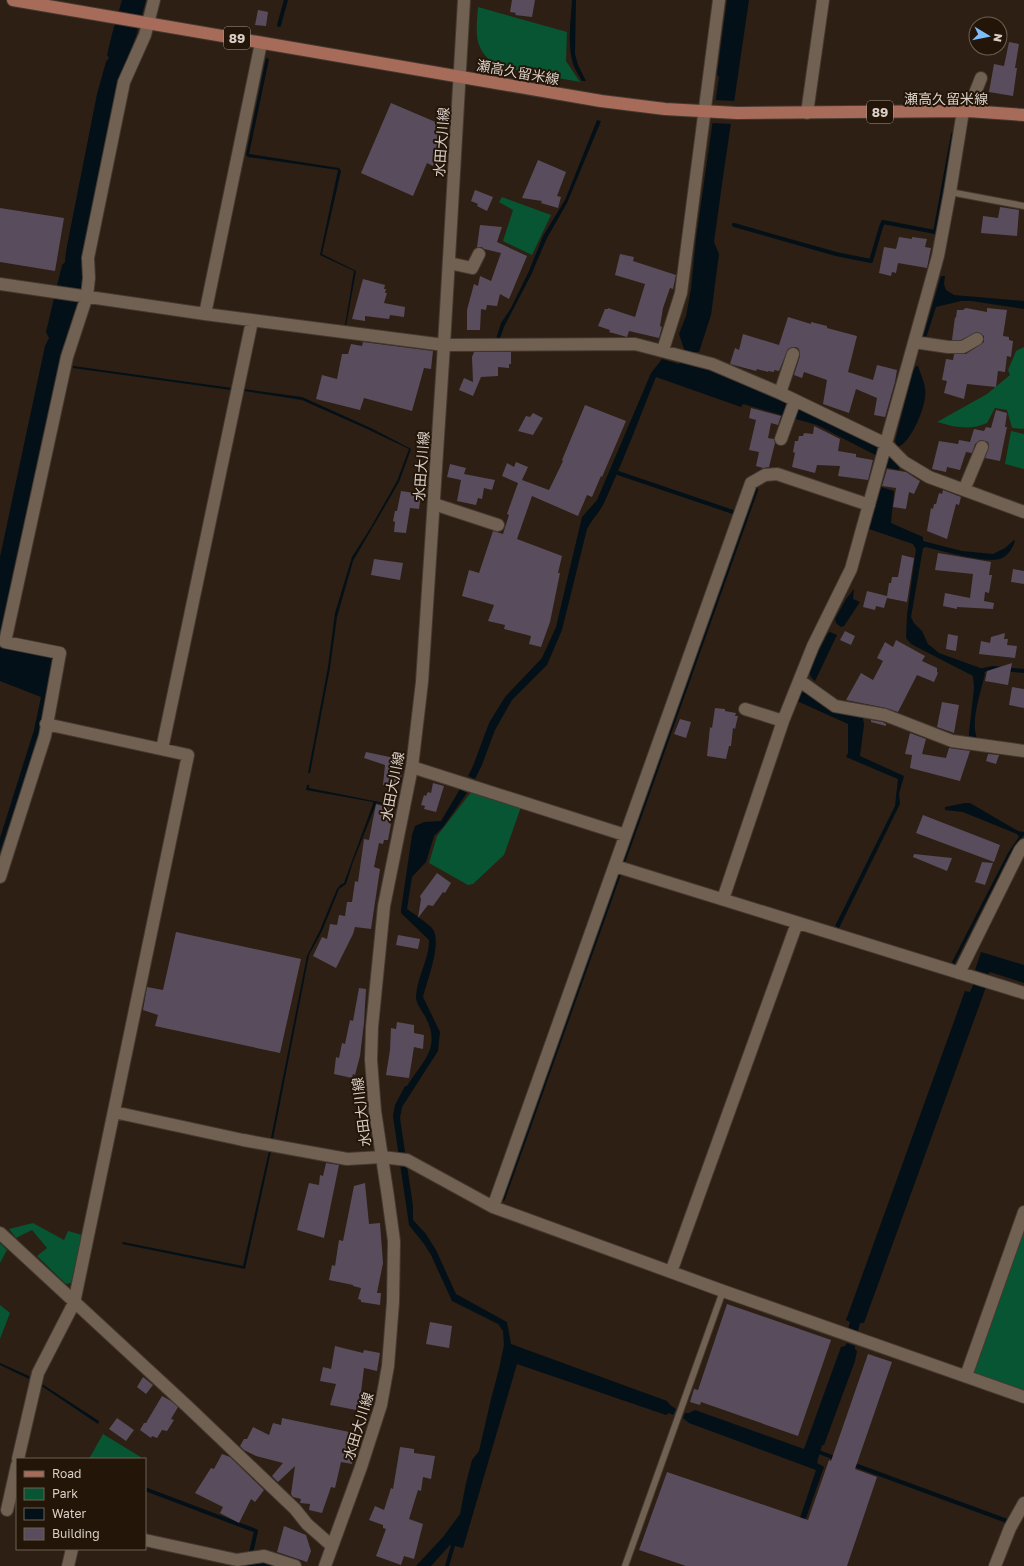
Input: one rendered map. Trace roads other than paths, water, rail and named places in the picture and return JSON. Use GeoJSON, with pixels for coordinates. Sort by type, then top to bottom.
{"type":"FeatureCollection","features":[{"type":"Feature","properties":{"kind":"main road","name":"瀬高久留米線"},"geometry":{"type":"LineString","coordinates":[[13,0],[602,101],[706,112],[736,113],[965,111],[1024,115]]}},
{"type":"Feature","properties":{"kind":"street"},"geometry":{"type":"LineString","coordinates":[[0,877],[45,736],[60,653],[6,642],[67,357],[89,278],[88,258],[124,82],[145,35],[154,0]]}},
{"type":"Feature","properties":{"kind":"street","name":"水田大川線"},"geometry":{"type":"LineString","coordinates":[[325,1566],[361,1467],[381,1406],[388,1366],[393,1302],[394,1241],[375,1111],[371,1060],[372,1027],[384,906],[412,767],[422,682],[449,264],[464,0]]}},
{"type":"Feature","properties":{"kind":"street"},"geometry":{"type":"LineString","coordinates":[[663,350],[681,293],[706,112],[719,0]]}},
{"type":"Feature","properties":{"kind":"street"},"geometry":{"type":"LineString","coordinates":[[806,113],[823,0]]}},
{"type":"Feature","properties":{"kind":"street"},"geometry":{"type":"LineString","coordinates":[[205,314],[261,43]]}},
{"type":"Feature","properties":{"kind":"street"},"geometry":{"type":"LineString","coordinates":[[723,899],[783,721],[813,646],[851,569],[938,256],[965,111],[981,78]]}},
{"type":"Feature","properties":{"kind":"street"},"geometry":{"type":"LineString","coordinates":[[449,264],[472,268],[479,254]]}},
{"type":"Feature","properties":{"kind":"street"},"geometry":{"type":"LineString","coordinates":[[0,284],[205,314],[444,345],[635,344],[663,350],[712,364],[780,393],[794,402],[886,444],[904,462],[929,477],[1024,512]]}},
{"type":"Feature","properties":{"kind":"street"},"geometry":{"type":"LineString","coordinates":[[162,749],[252,320]]}},
{"type":"Feature","properties":{"kind":"street"},"geometry":{"type":"LineString","coordinates":[[914,342],[948,347],[963,347],[976,339]]}},
{"type":"Feature","properties":{"kind":"street"},"geometry":{"type":"LineString","coordinates":[[780,393],[793,354]]}},
{"type":"Feature","properties":{"kind":"street"},"geometry":{"type":"LineString","coordinates":[[781,439],[794,402]]}},
{"type":"Feature","properties":{"kind":"street"},"geometry":{"type":"LineString","coordinates":[[964,490],[982,447]]}},
{"type":"Feature","properties":{"kind":"street"},"geometry":{"type":"LineString","coordinates":[[493,1207],[751,483],[764,475],[777,474],[869,505]]}},
{"type":"Feature","properties":{"kind":"street"},"geometry":{"type":"LineString","coordinates":[[434,504],[498,525]]}},
{"type":"Feature","properties":{"kind":"street"},"geometry":{"type":"LineString","coordinates":[[800,681],[835,706],[885,715],[952,741],[1024,751]]}},
{"type":"Feature","properties":{"kind":"street"},"geometry":{"type":"LineString","coordinates":[[745,709],[783,721]]}},
{"type":"Feature","properties":{"kind":"street"},"geometry":{"type":"LineString","coordinates":[[18,1458],[38,1373],[74,1303],[188,755],[46,724]]}},
{"type":"Feature","properties":{"kind":"street"},"geometry":{"type":"LineString","coordinates":[[412,767],[625,834]]}},
{"type":"Feature","properties":{"kind":"street"},"geometry":{"type":"LineString","coordinates":[[959,973],[1020,850],[1024,845]]}},
{"type":"Feature","properties":{"kind":"street"},"geometry":{"type":"LineString","coordinates":[[614,866],[1024,994]]}},
{"type":"Feature","properties":{"kind":"street"},"geometry":{"type":"LineString","coordinates":[[671,1272],[797,923]]}},
{"type":"Feature","properties":{"kind":"street"},"geometry":{"type":"LineString","coordinates":[[114,1112],[244,1140],[347,1159],[382,1157],[403,1160],[493,1207],[723,1291],[1024,1397]]}},
{"type":"Feature","properties":{"kind":"street"},"geometry":{"type":"LineString","coordinates":[[966,1376],[1024,1212]]}},
{"type":"Feature","properties":{"kind":"street"},"geometry":{"type":"LineString","coordinates":[[0,1233],[187,1406],[295,1509],[307,1524],[332,1546]]}},
{"type":"Feature","properties":{"kind":"street"},"geometry":{"type":"LineString","coordinates":[[8,1510],[16,1470]]}},
{"type":"Feature","properties":{"kind":"street"},"geometry":{"type":"LineString","coordinates":[[995,1566],[1010,1528],[1024,1503]]}},
{"type":"Feature","properties":{"kind":"street"},"geometry":{"type":"LineString","coordinates":[[146,1540],[237,1560],[264,1556],[295,1566]]}},
{"type":"Feature","properties":{"kind":"street"},"geometry":{"type":"LineString","coordinates":[[68,1566],[72,1550]]}},
{"type":"Feature","properties":{"kind":"lane"},"geometry":{"type":"LineString","coordinates":[[950,192],[1024,206]]}},
{"type":"Feature","properties":{"kind":"lane"},"geometry":{"type":"LineString","coordinates":[[625,1566],[723,1291]]}},
{"type":"Feature","properties":{"kind":"water"},"geometry":{"type":"Polygon","coordinates":[[[122,0],[146,0],[136,36],[120,78],[80,302],[62,350],[0,646],[0,557],[45,346],[49,338],[46,332],[62,265],[65,262],[97,94],[106,62],[109,58],[107,55],[122,0]]]}},
{"type":"Feature","properties":{"kind":"water"},"geometry":{"type":"Polygon","coordinates":[[[572,0],[576,0],[575,54],[578,65],[586,81],[582,81],[574,66],[571,56],[570,32],[572,0]]]}},
{"type":"Feature","properties":{"kind":"water"},"geometry":{"type":"Polygon","coordinates":[[[727,0],[749,0],[714,242],[719,254],[711,315],[699,352],[693,352],[692,366],[710,370],[808,412],[874,445],[900,464],[899,470],[885,467],[885,460],[817,425],[743,404],[741,407],[656,377],[604,503],[587,529],[562,630],[547,665],[512,700],[495,730],[475,779],[468,776],[489,723],[505,697],[542,658],[556,627],[582,517],[597,500],[651,373],[662,359],[679,364],[684,349],[679,334],[686,316],[691,289],[696,239],[719,77],[717,75],[727,0]]]}},
{"type":"Feature","properties":{"kind":"water"},"geometry":{"type":"Polygon","coordinates":[[[266,58],[269,59],[249,154],[339,168],[341,171],[322,254],[356,271],[346,326],[354,271],[320,255],[338,170],[248,157],[246,155],[266,58]]]}},
{"type":"Feature","properties":{"kind":"water"},"geometry":{"type":"Polygon","coordinates":[[[597,120],[601,121],[567,203],[547,238],[531,275],[504,327],[499,341],[496,339],[501,323],[511,308],[529,271],[543,236],[565,200],[597,120]]]}},
{"type":"Feature","properties":{"kind":"water"},"geometry":{"type":"Polygon","coordinates":[[[941,276],[945,276],[944,284],[946,290],[954,295],[1024,301],[1024,309],[971,301],[961,301],[936,307],[926,338],[923,337],[941,276]]]}},
{"type":"Feature","properties":{"kind":"water"},"geometry":{"type":"Polygon","coordinates":[[[73,366],[232,388],[231,390],[73,368],[73,366]]]}},
{"type":"Feature","properties":{"kind":"water"},"geometry":{"type":"Polygon","coordinates":[[[916,366],[918,366],[924,385],[924,403],[913,431],[900,446],[897,446],[895,441],[913,371],[916,366]]]}},
{"type":"Feature","properties":{"kind":"water"},"geometry":{"type":"Polygon","coordinates":[[[244,389],[302,397],[373,429],[411,449],[399,482],[353,561],[337,617],[330,668],[310,773],[308,773],[328,667],[335,613],[352,557],[397,481],[409,449],[302,400],[244,391],[244,389]]]}},
{"type":"Feature","properties":{"kind":"water"},"geometry":{"type":"Polygon","coordinates":[[[881,487],[894,491],[891,523],[923,537],[923,541],[962,551],[993,554],[1005,548],[1014,540],[1015,541],[1008,554],[1000,559],[993,560],[963,556],[926,547],[923,548],[911,617],[914,623],[922,631],[928,644],[939,653],[983,669],[985,674],[975,717],[978,740],[969,736],[974,688],[973,676],[911,644],[906,638],[907,615],[916,549],[913,544],[869,529],[881,487]]]}},
{"type":"Feature","properties":{"kind":"water"},"geometry":{"type":"Polygon","coordinates":[[[854,589],[853,599],[860,602],[844,626],[841,627],[836,623],[835,619],[846,599],[854,589]]]}},
{"type":"Feature","properties":{"kind":"water"},"geometry":{"type":"Polygon","coordinates":[[[830,632],[837,635],[815,681],[810,675],[810,668],[828,633],[830,632]]]}},
{"type":"Feature","properties":{"kind":"water"},"geometry":{"type":"Polygon","coordinates":[[[0,646],[52,656],[55,662],[39,735],[0,852],[0,838],[34,730],[41,697],[0,681],[0,646]]]}},
{"type":"Feature","properties":{"kind":"water"},"geometry":{"type":"Polygon","coordinates":[[[800,692],[811,693],[863,718],[864,725],[860,756],[904,776],[899,794],[900,804],[839,928],[835,926],[895,806],[898,779],[846,757],[848,753],[848,724],[797,701],[800,692]]]}},
{"type":"Feature","properties":{"kind":"water"},"geometry":{"type":"Polygon","coordinates":[[[307,785],[309,785],[309,788],[394,805],[393,807],[376,804],[346,884],[339,889],[322,931],[309,955],[273,1139],[271,1138],[307,956],[320,930],[337,889],[344,883],[373,804],[373,802],[306,790],[307,785]]]}},
{"type":"Feature","properties":{"kind":"water"},"geometry":{"type":"Polygon","coordinates":[[[460,789],[467,793],[443,827],[434,836],[426,862],[412,877],[407,909],[429,925],[435,934],[436,942],[431,972],[423,997],[440,1032],[438,1051],[402,1107],[400,1118],[413,1206],[413,1220],[426,1234],[436,1250],[456,1294],[507,1322],[511,1344],[667,1401],[676,1409],[673,1415],[669,1413],[666,1415],[517,1364],[463,1548],[455,1546],[449,1566],[445,1566],[451,1545],[431,1566],[416,1566],[443,1537],[460,1514],[472,1460],[479,1451],[504,1345],[503,1331],[498,1324],[452,1301],[431,1255],[409,1225],[393,1116],[395,1105],[405,1086],[407,1086],[428,1054],[432,1038],[426,1018],[416,999],[417,989],[428,953],[429,940],[401,913],[412,835],[415,826],[424,822],[441,821],[460,789]]]}},
{"type":"Feature","properties":{"kind":"water"},"geometry":{"type":"Polygon","coordinates":[[[970,803],[1018,831],[1024,832],[1024,835],[1010,854],[954,965],[952,962],[1008,853],[1019,837],[1017,834],[963,812],[945,810],[945,807],[970,803]]]}},
{"type":"Feature","properties":{"kind":"water"},"geometry":{"type":"Polygon","coordinates":[[[981,952],[1024,965],[1024,983],[990,972],[988,974],[975,970],[981,952]]]}},
{"type":"Feature","properties":{"kind":"water"},"geometry":{"type":"Polygon","coordinates":[[[974,983],[986,987],[864,1323],[860,1323],[858,1331],[848,1329],[850,1322],[846,1320],[965,991],[970,992],[974,983]]]}},
{"type":"Feature","properties":{"kind":"water"},"geometry":{"type":"Polygon","coordinates":[[[269,1151],[271,1151],[245,1269],[122,1244],[123,1242],[243,1266],[269,1151]]]}},
{"type":"Feature","properties":{"kind":"water"},"geometry":{"type":"Polygon","coordinates":[[[847,1343],[855,1346],[857,1351],[855,1361],[824,1445],[822,1445],[817,1463],[824,1467],[789,1566],[784,1566],[816,1470],[689,1423],[683,1418],[685,1413],[695,1410],[804,1449],[841,1347],[845,1346],[847,1343]]]}},
{"type":"Feature","properties":{"kind":"water"},"geometry":{"type":"Polygon","coordinates":[[[0,1363],[29,1376],[29,1379],[0,1365],[0,1363]]]}},
{"type":"Feature","properties":{"kind":"water"},"geometry":{"type":"Polygon","coordinates":[[[42,1384],[99,1421],[98,1424],[40,1385],[42,1384]]]}},
{"type":"Feature","properties":{"kind":"water"},"geometry":{"type":"Polygon","coordinates":[[[266,1560],[287,1566],[246,1566],[249,1563],[266,1560]]]}},
{"type":"Feature","properties":{"kind":"waterway"},"geometry":{"type":"LineString","coordinates":[[279,25],[286,0]]}},
{"type":"Feature","properties":{"kind":"waterway"},"geometry":{"type":"LineString","coordinates":[[734,225],[836,254],[871,261],[883,222],[935,232],[953,134]]}},
{"type":"Feature","properties":{"kind":"waterway"},"geometry":{"type":"LineString","coordinates":[[618,473],[733,512]]}},
{"type":"Feature","properties":{"kind":"waterway"},"geometry":{"type":"LineString","coordinates":[[503,1199],[756,490]]}},
{"type":"Feature","properties":{"kind":"waterway"},"geometry":{"type":"LineString","coordinates":[[979,671],[993,668],[1024,671]]}},
{"type":"Feature","properties":{"kind":"waterway"},"geometry":{"type":"LineString","coordinates":[[819,1452],[837,1459]]}},
{"type":"Feature","properties":{"kind":"waterway"},"geometry":{"type":"LineString","coordinates":[[852,1464],[1007,1521],[1006,1525]]}},
{"type":"Feature","properties":{"kind":"waterway"},"geometry":{"type":"LineString","coordinates":[[146,1489],[256,1531],[251,1553]]}}]}
